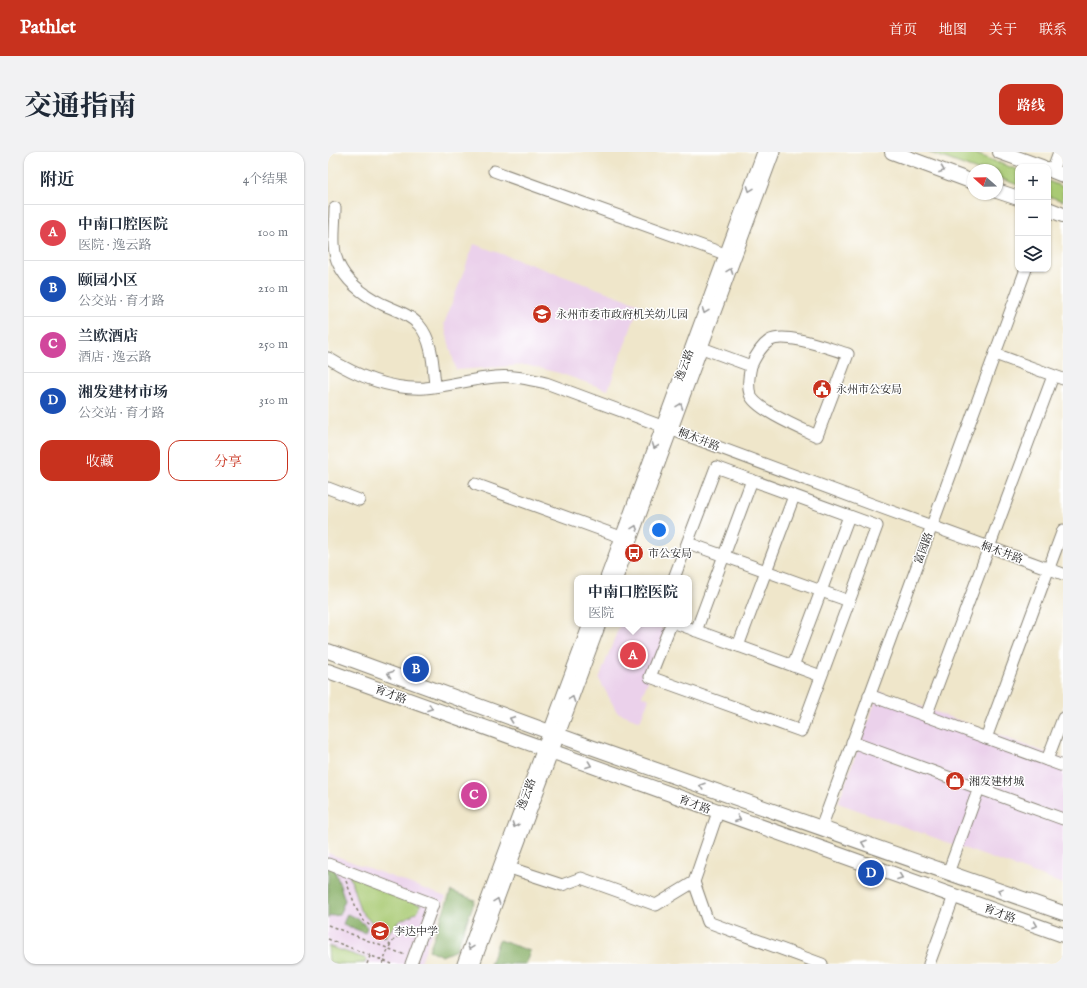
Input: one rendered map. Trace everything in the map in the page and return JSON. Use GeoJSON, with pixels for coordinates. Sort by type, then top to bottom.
{"type":"FeatureCollection","features":[{"type":"Feature","properties":{"kind":"main road"},"geometry":{"type":"LineString","coordinates":[[892,152],[967,180]]}},
{"type":"Feature","properties":{"kind":"main road"},"geometry":{"type":"LineString","coordinates":[[1000,152],[1034,164]]}},
{"type":"Feature","properties":{"kind":"main road"},"geometry":{"type":"LineString","coordinates":[[1003,192],[1015,197]]}},
{"type":"Feature","properties":{"kind":"main road"},"geometry":{"type":"LineString","coordinates":[[1051,210],[1063,215]]}},
{"type":"Feature","properties":{"kind":"main road","name":"育才路"},"geometry":{"type":"LineString","coordinates":[[328,652],[554,734],[1063,913]]}},
{"type":"Feature","properties":{"kind":"main road","name":"育才路"},"geometry":{"type":"LineString","coordinates":[[328,671],[547,751],[1060,934]]}},
{"type":"Feature","properties":{"kind":"main road"},"geometry":{"type":"LineString","coordinates":[[484,727],[490,710]]}},
{"type":"Feature","properties":{"kind":"main road"},"geometry":{"type":"LineString","coordinates":[[611,773],[617,756]]}},
{"type":"Feature","properties":{"kind":"main road"},"geometry":{"type":"LineString","coordinates":[[1060,934],[1063,920]]}},
{"type":"Feature","properties":{"kind":"street","name":"逸云路"},"geometry":{"type":"LineString","coordinates":[[618,575],[726,254],[763,152]]}},
{"type":"Feature","properties":{"kind":"street","name":"逸云路"},"geometry":{"type":"LineString","coordinates":[[607,575],[621,537],[702,348],[774,152]]}},
{"type":"Feature","properties":{"kind":"street"},"geometry":{"type":"LineString","coordinates":[[1051,170],[1059,152]]}},
{"type":"Feature","properties":{"kind":"street"},"geometry":{"type":"LineString","coordinates":[[494,171],[726,254]]}},
{"type":"Feature","properties":{"kind":"street"},"geometry":{"type":"LineString","coordinates":[[335,208],[334,245],[337,262],[347,278],[360,291],[376,301],[408,316],[419,326],[427,337],[431,352],[435,386]]}},
{"type":"Feature","properties":{"kind":"street","name":"富园路"},"geometry":{"type":"LineString","coordinates":[[820,828],[1025,272]]}},
{"type":"Feature","properties":{"kind":"street"},"geometry":{"type":"LineString","coordinates":[[782,337],[793,338],[848,354],[817,436],[757,404],[750,395],[749,382],[751,366],[759,351],[770,340],[782,337]]}},
{"type":"Feature","properties":{"kind":"street"},"geometry":{"type":"LineString","coordinates":[[702,348],[751,366]]}},
{"type":"Feature","properties":{"kind":"street"},"geometry":{"type":"LineString","coordinates":[[926,716],[989,547],[1058,378],[995,354]]}},
{"type":"Feature","properties":{"kind":"street","name":"桐木井路"},"geometry":{"type":"LineString","coordinates":[[328,358],[366,379],[392,386],[424,388],[496,376],[521,377],[546,382],[1063,574]]}},
{"type":"Feature","properties":{"kind":"street"},"geometry":{"type":"LineString","coordinates":[[670,627],[650,677],[801,731],[877,526],[716,467],[675,575]]}},
{"type":"Feature","properties":{"kind":"street"},"geometry":{"type":"LineString","coordinates":[[696,631],[752,480]]}},
{"type":"Feature","properties":{"kind":"street"},"geometry":{"type":"LineString","coordinates":[[475,484],[621,537]]}},
{"type":"Feature","properties":{"kind":"street"},"geometry":{"type":"LineString","coordinates":[[328,488],[359,500]]}},
{"type":"Feature","properties":{"kind":"street"},"geometry":{"type":"LineString","coordinates":[[738,646],[794,496]]}},
{"type":"Feature","properties":{"kind":"street"},"geometry":{"type":"LineString","coordinates":[[793,666],[849,516]]}},
{"type":"Feature","properties":{"kind":"street"},"geometry":{"type":"LineString","coordinates":[[986,738],[1063,530]]}},
{"type":"Feature","properties":{"kind":"street"},"geometry":{"type":"LineString","coordinates":[[688,543],[849,601]]}},
{"type":"Feature","properties":{"kind":"street","name":"逸云路"},"geometry":{"type":"LineString","coordinates":[[554,734],[588,627]]}},
{"type":"Feature","properties":{"kind":"street","name":"逸云路"},"geometry":{"type":"LineString","coordinates":[[463,964],[547,751],[599,627]]}},
{"type":"Feature","properties":{"kind":"street"},"geometry":{"type":"LineString","coordinates":[[686,627],[821,676]]}},
{"type":"Feature","properties":{"kind":"street"},"geometry":{"type":"LineString","coordinates":[[869,695],[1063,766]]}},
{"type":"Feature","properties":{"kind":"street"},"geometry":{"type":"LineString","coordinates":[[1047,760],[1063,718]]}},
{"type":"Feature","properties":{"kind":"street"},"geometry":{"type":"LineString","coordinates":[[852,742],[1063,819]]}},
{"type":"Feature","properties":{"kind":"street","name":"逸云路"},"geometry":{"type":"LineString","coordinates":[[474,964],[510,868],[547,751]]}},
{"type":"Feature","properties":{"kind":"street"},"geometry":{"type":"LineString","coordinates":[[948,872],[979,788]]}},
{"type":"Feature","properties":{"kind":"street"},"geometry":{"type":"LineString","coordinates":[[718,812],[694,882],[708,922],[822,964]]}},
{"type":"Feature","properties":{"kind":"street"},"geometry":{"type":"LineString","coordinates":[[328,864],[434,904],[412,961]]}},
{"type":"Feature","properties":{"kind":"street"},"geometry":{"type":"LineString","coordinates":[[510,868],[562,885],[581,878],[656,905],[694,882]]}},
{"type":"Feature","properties":{"kind":"street"},"geometry":{"type":"LineString","coordinates":[[929,964],[954,896]]}},
{"type":"Feature","properties":{"kind":"path"},"geometry":{"type":"LineString","coordinates":[[340,868],[363,920],[379,932],[390,945]]}},
{"type":"Feature","properties":{"kind":"path"},"geometry":{"type":"LineString","coordinates":[[328,926],[388,948],[412,961]]}},
{"type":"Feature","properties":{"kind":"path"},"geometry":{"type":"LineString","coordinates":[[383,964],[388,948],[396,937],[404,932],[425,928]]}},
{"type":"Feature","properties":{"kind":"path"},"geometry":{"type":"LineString","coordinates":[[328,939],[392,964]]}},
{"type":"Feature","properties":{"kind":"path"},"geometry":{"type":"LineString","coordinates":[[367,964],[370,956]]}},
{"type":"Feature","properties":{"kind":"shaded area","name":"永州市委市政府机关幼儿园"},"geometry":{"type":"Polygon","coordinates":[[[474,244],[640,304],[608,390],[559,373],[526,365],[456,370],[444,324],[474,244]]]}},
{"type":"Feature","properties":{"kind":"shaded area"},"geometry":{"type":"Polygon","coordinates":[[[619,627],[659,627],[668,631],[642,696],[649,699],[640,721],[617,712],[599,679],[619,627]]]}},
{"type":"Feature","properties":{"kind":"shaded area","name":"湘发建材城"},"geometry":{"type":"Polygon","coordinates":[[[879,691],[1063,759],[1063,884],[838,803],[879,691]]]}},
{"type":"Feature","properties":{"kind":"shaded area","name":"李达中学"},"geometry":{"type":"Polygon","coordinates":[[[328,853],[446,897],[420,964],[328,964],[328,853]]]}},
{"type":"Feature","properties":{"kind":"green space"},"geometry":{"type":"Polygon","coordinates":[[[928,152],[971,152],[1002,164],[967,164],[967,166],[928,152]]]}},
{"type":"Feature","properties":{"kind":"green space"},"geometry":{"type":"Polygon","coordinates":[[[1003,164],[1015,169],[1015,184],[1003,179],[1003,164]]]}},
{"type":"Feature","properties":{"kind":"green space"},"geometry":{"type":"Polygon","coordinates":[[[1051,182],[1063,187],[1063,201],[1051,197],[1051,182]]]}},
{"type":"Feature","properties":{"kind":"green space"},"geometry":{"type":"Polygon","coordinates":[[[328,867],[334,868],[345,900],[339,915],[330,916],[328,919],[328,867]]]}},
{"type":"Feature","properties":{"kind":"green space"},"geometry":{"type":"Polygon","coordinates":[[[349,874],[421,905],[414,914],[396,924],[386,937],[380,928],[368,919],[360,910],[349,874]]]}},
{"type":"Feature","properties":{"kind":"green space"},"geometry":{"type":"Polygon","coordinates":[[[451,891],[475,900],[456,950],[442,956],[429,950],[451,891]]]}},
{"type":"Feature","properties":{"kind":"green space"},"geometry":{"type":"Polygon","coordinates":[[[347,914],[357,918],[367,927],[365,933],[343,924],[347,914]]]}},
{"type":"Feature","properties":{"kind":"green space"},"geometry":{"type":"Polygon","coordinates":[[[499,940],[530,951],[526,964],[490,964],[499,940]]]}},
{"type":"Feature","properties":{"kind":"green space"},"geometry":{"type":"Polygon","coordinates":[[[328,946],[367,959],[365,963],[339,964],[329,962],[328,946]]]}},
{"type":"Feature","properties":{"kind":"place","name":"永州市委市政府机关幼儿园"},"geometry":{"type":"Point","coordinates":[542,314]}},
{"type":"Feature","properties":{"kind":"place","name":"永州市公安局"},"geometry":{"type":"Point","coordinates":[822,389]}},
{"type":"Feature","properties":{"kind":"place","name":"市公安局"},"geometry":{"type":"Point","coordinates":[634,553]}},
{"type":"Feature","properties":{"kind":"place","name":"中南口腔医院"},"geometry":{"type":"Point","coordinates":[633,655]}},
{"type":"Feature","properties":{"kind":"place","name":"颐园小区"},"geometry":{"type":"Point","coordinates":[416,669]}},
{"type":"Feature","properties":{"kind":"place","name":"湘发建材城"},"geometry":{"type":"Point","coordinates":[955,781]}},
{"type":"Feature","properties":{"kind":"place","name":"兰欧酒店"},"geometry":{"type":"Point","coordinates":[474,795]}},
{"type":"Feature","properties":{"kind":"place","name":"湘发建材市场"},"geometry":{"type":"Point","coordinates":[871,873]}},
{"type":"Feature","properties":{"kind":"place","name":"李达中学"},"geometry":{"type":"Point","coordinates":[380,931]}}]}
